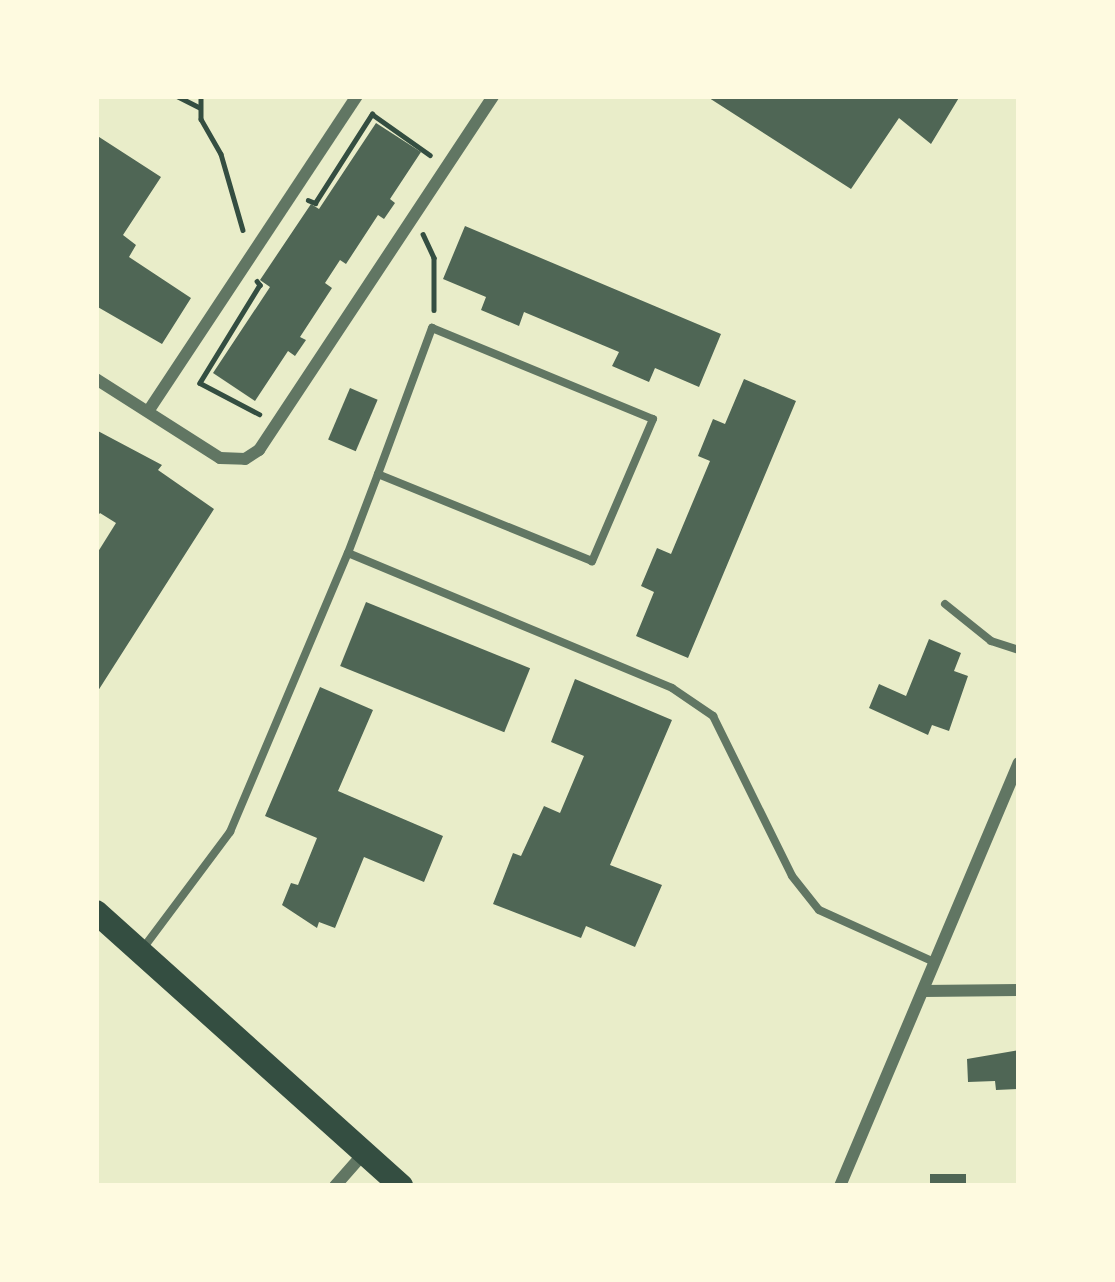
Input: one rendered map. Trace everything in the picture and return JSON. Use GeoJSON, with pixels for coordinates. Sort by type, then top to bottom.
{"type":"FeatureCollection","features":[{"type":"Feature","properties":{"kind":"main road"},"geometry":{"type":"LineString","coordinates":[[96,912],[401,1186]]}},
{"type":"Feature","properties":{"kind":"street"},"geometry":{"type":"LineString","coordinates":[[149,410],[357,96]]}},
{"type":"Feature","properties":{"kind":"street"},"geometry":{"type":"LineString","coordinates":[[96,379],[220,458],[245,459],[259,450],[485,98]]}},
{"type":"Feature","properties":{"kind":"street"},"geometry":{"type":"LineString","coordinates":[[840,1186],[1019,763]]}},
{"type":"Feature","properties":{"kind":"street"},"geometry":{"type":"LineString","coordinates":[[923,991],[1019,990]]}},
{"type":"Feature","properties":{"kind":"street"},"geometry":{"type":"LineString","coordinates":[[335,1186],[364,1153]]}},
{"type":"Feature","properties":{"kind":"lane"},"geometry":{"type":"LineString","coordinates":[[140,953],[230,832],[348,553],[432,328],[653,419],[592,561],[378,474]]}},
{"type":"Feature","properties":{"kind":"lane"},"geometry":{"type":"LineString","coordinates":[[348,553],[672,688],[713,716],[792,876],[819,910],[935,962]]}},
{"type":"Feature","properties":{"kind":"lane"},"geometry":{"type":"LineString","coordinates":[[945,604],[991,641],[1019,650]]}},
{"type":"Feature","properties":{"kind":"path"},"geometry":{"type":"LineString","coordinates":[[177,96],[200,108]]}},
{"type":"Feature","properties":{"kind":"path"},"geometry":{"type":"LineString","coordinates":[[201,96],[200,108],[221,154],[240,225],[256,250]]}},
{"type":"Feature","properties":{"kind":"path"},"geometry":{"type":"LineString","coordinates":[[299,203],[302,198],[315,203],[372,114],[432,153],[420,170]]}},
{"type":"Feature","properties":{"kind":"path"},"geometry":{"type":"LineString","coordinates":[[413,214],[434,258],[432,328]]}},
{"type":"Feature","properties":{"kind":"path"},"geometry":{"type":"LineString","coordinates":[[253,276],[260,285],[200,383],[261,414]]}},
{"type":"Feature","properties":{"kind":"building"},"geometry":{"type":"Polygon","coordinates":[[[706,96],[960,96],[931,144],[899,118],[851,189],[706,96]]]}},
{"type":"Feature","properties":{"kind":"building"},"geometry":{"type":"Polygon","coordinates":[[[376,123],[421,152],[390,199],[395,203],[384,219],[378,215],[346,264],[340,260],[325,283],[332,288],[300,337],[306,340],[295,356],[288,351],[255,401],[213,373],[270,287],[260,280],[311,204],[319,209],[376,123]]]}},
{"type":"Feature","properties":{"kind":"building"},"geometry":{"type":"Polygon","coordinates":[[[96,135],[161,177],[123,235],[136,245],[129,257],[191,298],[162,344],[96,306],[96,135]]]}},
{"type":"Feature","properties":{"kind":"building"},"geometry":{"type":"Polygon","coordinates":[[[465,226],[721,334],[699,387],[655,368],[649,382],[612,366],[619,352],[524,312],[519,326],[481,310],[486,297],[443,279],[465,226]]]}},
{"type":"Feature","properties":{"kind":"building"},"geometry":{"type":"Polygon","coordinates":[[[744,379],[796,401],[688,658],[636,636],[654,592],[641,586],[657,548],[671,554],[710,461],[698,456],[713,419],[725,424],[744,379]]]}},
{"type":"Feature","properties":{"kind":"building"},"geometry":{"type":"Polygon","coordinates":[[[350,388],[378,400],[356,451],[328,440],[350,388]]]}},
{"type":"Feature","properties":{"kind":"building"},"geometry":{"type":"Polygon","coordinates":[[[96,430],[162,465],[158,470],[214,509],[96,694],[96,555],[116,523],[100,513],[96,518],[96,430]]]}},
{"type":"Feature","properties":{"kind":"building"},"geometry":{"type":"Polygon","coordinates":[[[366,602],[530,668],[504,732],[340,666],[366,602]]]}},
{"type":"Feature","properties":{"kind":"building"},"geometry":{"type":"Polygon","coordinates":[[[929,639],[961,653],[954,671],[968,676],[949,731],[932,725],[928,735],[869,708],[879,684],[906,696],[929,639]]]}},
{"type":"Feature","properties":{"kind":"building"},"geometry":{"type":"Polygon","coordinates":[[[575,679],[672,720],[610,865],[662,885],[635,947],[586,926],[581,938],[493,904],[513,853],[521,856],[544,806],[560,813],[584,756],[551,742],[575,679]]]}},
{"type":"Feature","properties":{"kind":"building"},"geometry":{"type":"Polygon","coordinates":[[[320,687],[373,710],[338,791],[443,836],[424,882],[364,857],[335,928],[319,922],[317,928],[282,905],[291,883],[298,885],[317,838],[265,816],[320,687]]]}},
{"type":"Feature","properties":{"kind":"building"},"geometry":{"type":"Polygon","coordinates":[[[1019,1050],[1019,1089],[996,1090],[995,1081],[968,1082],[967,1059],[1019,1050]]]}},
{"type":"Feature","properties":{"kind":"building"},"geometry":{"type":"Polygon","coordinates":[[[930,1174],[966,1174],[966,1186],[930,1186],[930,1174]]]}}]}
